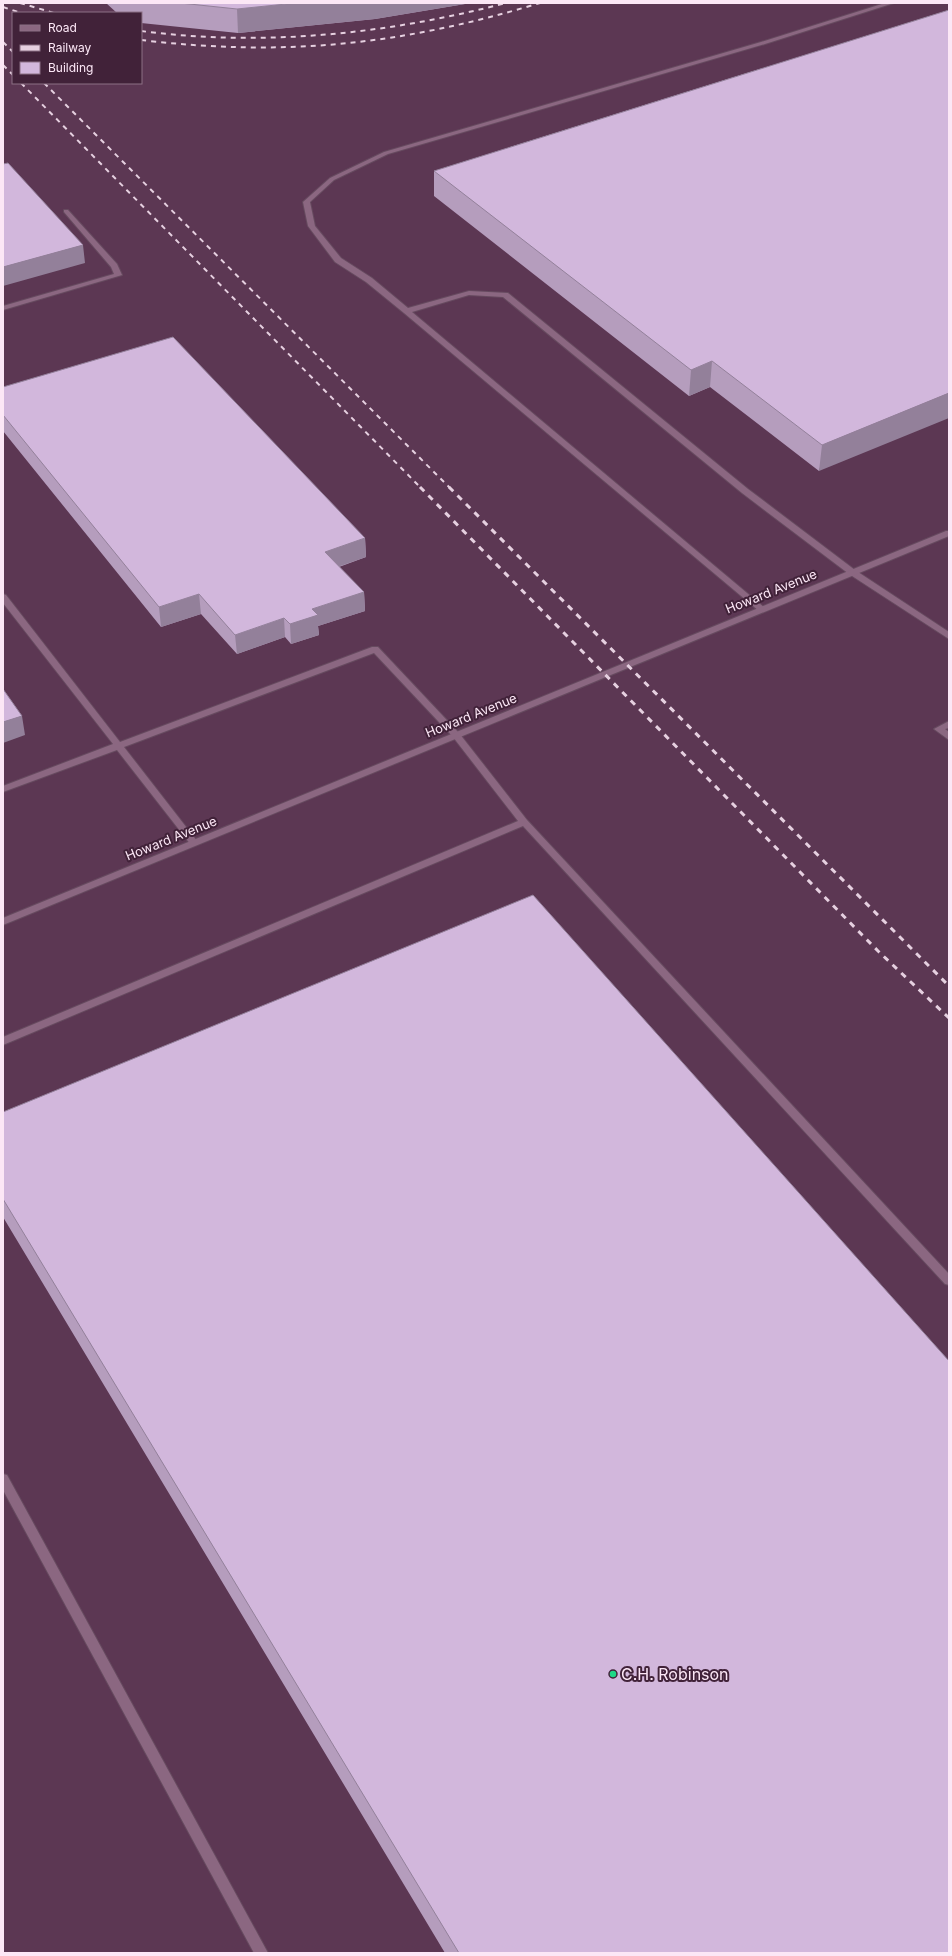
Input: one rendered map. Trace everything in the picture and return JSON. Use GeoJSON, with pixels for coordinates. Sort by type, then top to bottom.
{"type":"FeatureCollection","features":[{"type":"Feature","properties":{"kind":"street"},"geometry":{"type":"LineString","coordinates":[[762,609],[407,311],[369,280],[338,260],[312,226],[306,202],[332,179],[386,153],[764,43],[891,3]]}},
{"type":"Feature","properties":{"kind":"street"},"geometry":{"type":"LineString","coordinates":[[3,308],[118,275],[114,266],[66,210]]}},
{"type":"Feature","properties":{"kind":"street"},"geometry":{"type":"LineString","coordinates":[[407,311],[469,293],[505,295],[745,491],[852,572],[949,636]]}},
{"type":"Feature","properties":{"kind":"street","name":"Howard Avenue"},"geometry":{"type":"LineString","coordinates":[[3,922],[949,533]]}},
{"type":"Feature","properties":{"kind":"street"},"geometry":{"type":"LineString","coordinates":[[3,597],[194,843]]}},
{"type":"Feature","properties":{"kind":"street"},"geometry":{"type":"LineString","coordinates":[[3,789],[375,649],[456,735],[524,822],[949,1281]]}},
{"type":"Feature","properties":{"kind":"street"},"geometry":{"type":"LineString","coordinates":[[949,724],[939,728],[949,737]]}},
{"type":"Feature","properties":{"kind":"street"},"geometry":{"type":"LineString","coordinates":[[3,1041],[524,822]]}},
{"type":"Feature","properties":{"kind":"street"},"geometry":{"type":"LineString","coordinates":[[3,1479],[261,1953]]}},
{"type":"Feature","properties":{"kind":"shaded area"},"geometry":{"type":"Polygon","coordinates":[[[3,3],[949,3],[949,1953],[3,1953],[3,3]]]}},
{"type":"Feature","properties":{"kind":"building"},"geometry":{"type":"Polygon","coordinates":[[[180,3],[296,3],[237,9],[180,3]]]}},
{"type":"Feature","properties":{"kind":"building"},"geometry":{"type":"Polygon","coordinates":[[[949,10],[949,393],[822,445],[712,361],[691,370],[434,171],[949,10]]]}},
{"type":"Feature","properties":{"kind":"building"},"geometry":{"type":"Polygon","coordinates":[[[8,163],[83,245],[3,267],[3,164],[8,163]]]}},
{"type":"Feature","properties":{"kind":"building"},"geometry":{"type":"Polygon","coordinates":[[[173,337],[365,538],[325,552],[364,592],[312,609],[318,615],[290,624],[284,618],[235,635],[199,594],[159,607],[3,415],[3,387],[173,337]]]}},
{"type":"Feature","properties":{"kind":"building"},"geometry":{"type":"Polygon","coordinates":[[[3,689],[22,716],[3,722],[3,689]]]}},
{"type":"Feature","properties":{"kind":"building","name":"C.H. Robinson"},"geometry":{"type":"Polygon","coordinates":[[[533,895],[949,1361],[949,1953],[459,1953],[3,1199],[3,1112],[533,895]]]}},
{"type":"Feature","properties":{"kind":"railway"},"geometry":{"type":"LineString","coordinates":[[20,3],[51,12]]}},
{"type":"Feature","properties":{"kind":"railway"},"geometry":{"type":"LineString","coordinates":[[142,31],[187,36],[233,38],[325,35],[416,23],[506,3]]}},
{"type":"Feature","properties":{"kind":"railway"},"geometry":{"type":"LineString","coordinates":[[142,40],[194,45],[245,47],[294,47],[342,44],[391,38],[439,29],[540,3]]}},
{"type":"Feature","properties":{"kind":"railway"},"geometry":{"type":"LineString","coordinates":[[3,7],[18,12]]}},
{"type":"Feature","properties":{"kind":"railway"},"geometry":{"type":"LineString","coordinates":[[3,42],[12,51]]}},
{"type":"Feature","properties":{"kind":"railway"},"geometry":{"type":"LineString","coordinates":[[3,65],[12,74]]}},
{"type":"Feature","properties":{"kind":"railway"},"geometry":{"type":"LineString","coordinates":[[22,84],[421,488]]}},
{"type":"Feature","properties":{"kind":"railway"},"geometry":{"type":"LineString","coordinates":[[45,84],[450,488]]}},
{"type":"Feature","properties":{"kind":"railway"},"geometry":{"type":"LineString","coordinates":[[420,487],[878,951],[949,1018]]}},
{"type":"Feature","properties":{"kind":"railway"},"geometry":{"type":"LineString","coordinates":[[449,487],[949,986]]}},
{"type":"Feature","properties":{"kind":"place","name":"C.H. Robinson"},"geometry":{"type":"Point","coordinates":[613,1674]}}]}
